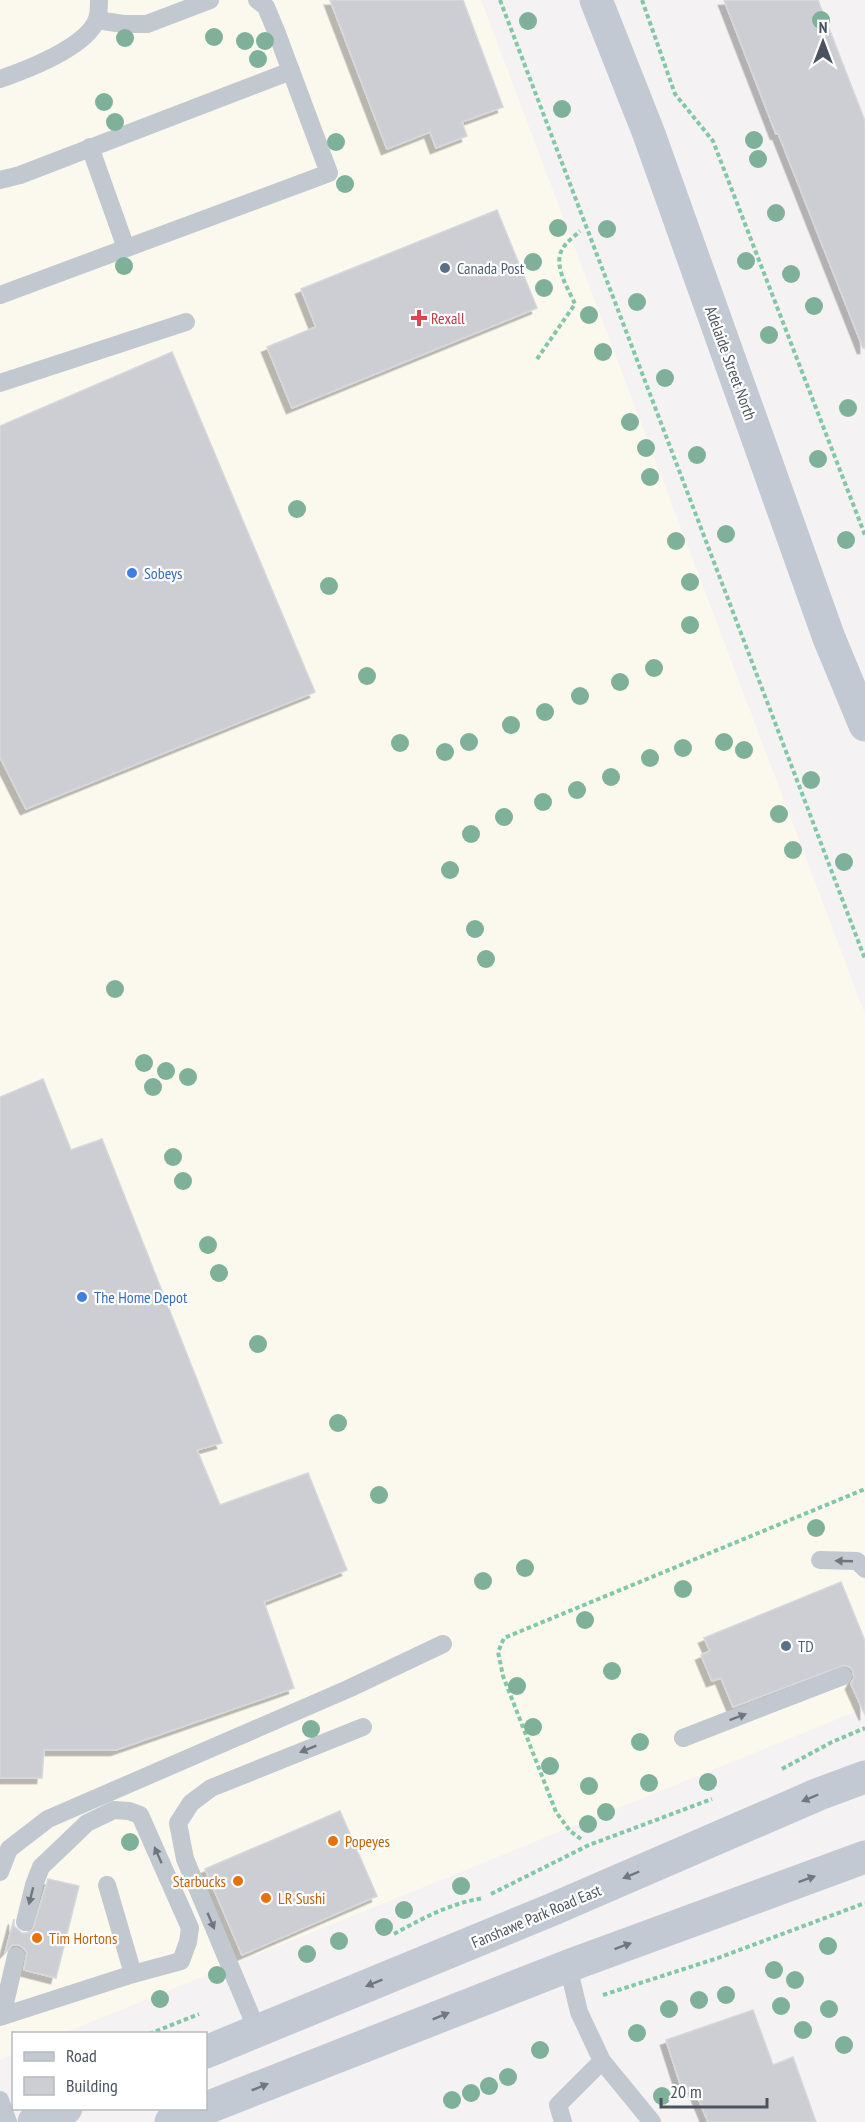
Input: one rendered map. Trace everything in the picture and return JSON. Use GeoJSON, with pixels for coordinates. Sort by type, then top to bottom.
{"type":"FeatureCollection","features":[{"type":"Feature","properties":{"kind":"main road","name":"Adelaide Street North"},"geometry":{"type":"LineString","coordinates":[[596,0],[649,134],[829,638],[865,725]]}},
{"type":"Feature","properties":{"kind":"main road","name":"Fanshawe Park Road East"},"geometry":{"type":"LineString","coordinates":[[207,2052],[551,1910],[819,1794],[865,1777]]}},
{"type":"Feature","properties":{"kind":"main road"},"geometry":{"type":"LineString","coordinates":[[207,2108],[568,1966],[865,1857]]}},
{"type":"Feature","properties":{"kind":"main road"},"geometry":{"type":"LineString","coordinates":[[33,2122],[63,2110]]}},
{"type":"Feature","properties":{"kind":"main road"},"geometry":{"type":"LineString","coordinates":[[171,2122],[202,2110]]}},
{"type":"Feature","properties":{"kind":"lane"},"geometry":{"type":"LineString","coordinates":[[0,79],[41,64],[81,38],[97,20],[99,0]]}},
{"type":"Feature","properties":{"kind":"lane"},"geometry":{"type":"LineString","coordinates":[[97,20],[123,24],[147,24],[210,0]]}},
{"type":"Feature","properties":{"kind":"lane"},"geometry":{"type":"LineString","coordinates":[[0,295],[329,173],[266,7],[257,0]]}},
{"type":"Feature","properties":{"kind":"lane"},"geometry":{"type":"LineString","coordinates":[[0,180],[20,175],[291,71]]}},
{"type":"Feature","properties":{"kind":"lane"},"geometry":{"type":"LineString","coordinates":[[90,147],[126,248]]}},
{"type":"Feature","properties":{"kind":"lane"},"geometry":{"type":"LineString","coordinates":[[0,383],[186,322]]}},
{"type":"Feature","properties":{"kind":"lane"},"geometry":{"type":"LineString","coordinates":[[820,1560],[857,1561],[865,1569]]}},
{"type":"Feature","properties":{"kind":"lane"},"geometry":{"type":"LineString","coordinates":[[0,1872],[9,1849],[48,1819],[348,1689],[443,1644]]}},
{"type":"Feature","properties":{"kind":"lane"},"geometry":{"type":"LineString","coordinates":[[683,1738],[843,1677]]}},
{"type":"Feature","properties":{"kind":"lane"},"geometry":{"type":"LineString","coordinates":[[257,2030],[185,1859],[178,1823],[190,1803],[211,1788],[363,1727]]}},
{"type":"Feature","properties":{"kind":"lane"},"geometry":{"type":"LineString","coordinates":[[1,2016],[181,1961],[190,1928],[140,1815],[129,1810],[114,1810],[87,1823],[41,1867],[24,1922]]}},
{"type":"Feature","properties":{"kind":"lane"},"geometry":{"type":"LineString","coordinates":[[107,1885],[133,1974]]}},
{"type":"Feature","properties":{"kind":"lane"},"geometry":{"type":"LineString","coordinates":[[1,2016],[16,1956]]}},
{"type":"Feature","properties":{"kind":"lane"},"geometry":{"type":"LineString","coordinates":[[568,1966],[579,2012],[602,2061],[652,2122]]}},
{"type":"Feature","properties":{"kind":"lane"},"geometry":{"type":"LineString","coordinates":[[563,2122],[558,2105],[602,2061]]}},
{"type":"Feature","properties":{"kind":"lane"},"geometry":{"type":"LineString","coordinates":[[0,2100],[8,2122]]}},
{"type":"Feature","properties":{"kind":"path"},"geometry":{"type":"LineString","coordinates":[[500,0],[865,959]]}},
{"type":"Feature","properties":{"kind":"path"},"geometry":{"type":"LineString","coordinates":[[642,0],[675,94],[713,141],[865,535]]}},
{"type":"Feature","properties":{"kind":"path"},"geometry":{"type":"LineString","coordinates":[[537,359],[575,303],[560,267],[559,256],[564,246],[580,231]]}},
{"type":"Feature","properties":{"kind":"path"},"geometry":{"type":"LineString","coordinates":[[581,1839],[570,1831],[556,1812],[503,1676],[498,1652],[504,1638],[865,1489]]}},
{"type":"Feature","properties":{"kind":"path"},"geometry":{"type":"LineString","coordinates":[[776,1773],[832,1742],[865,1728]]}},
{"type":"Feature","properties":{"kind":"path"},"geometry":{"type":"LineString","coordinates":[[465,1900],[484,1898],[589,1845],[712,1799]]}},
{"type":"Feature","properties":{"kind":"path"},"geometry":{"type":"LineString","coordinates":[[154,2032],[209,2010]]}},
{"type":"Feature","properties":{"kind":"shaded area"},"geometry":{"type":"Polygon","coordinates":[[[0,0],[481,0],[865,1014],[865,1708],[66,2032],[12,2032],[12,2054],[0,2060],[0,0]]]}},
{"type":"Feature","properties":{"kind":"building"},"geometry":{"type":"Polygon","coordinates":[[[330,0],[463,0],[503,107],[462,122],[467,136],[436,148],[430,132],[387,149],[330,0]]]}},
{"type":"Feature","properties":{"kind":"building"},"geometry":{"type":"Polygon","coordinates":[[[724,0],[818,0],[865,121],[865,348],[863,348],[778,133],[776,134],[724,0]]]}},
{"type":"Feature","properties":{"kind":"building"},"geometry":{"type":"Polygon","coordinates":[[[497,210],[537,308],[292,408],[267,347],[316,327],[301,289],[497,210]]]}},
{"type":"Feature","properties":{"kind":"building","name":"Sobeys"},"geometry":{"type":"Polygon","coordinates":[[[172,352],[315,692],[26,809],[0,757],[0,426],[172,352]]]}},
{"type":"Feature","properties":{"kind":"building","name":"The Home Depot"},"geometry":{"type":"Polygon","coordinates":[[[43,1079],[71,1150],[102,1139],[222,1443],[197,1450],[220,1505],[308,1473],[347,1570],[264,1602],[294,1688],[116,1750],[44,1750],[42,1778],[0,1778],[0,1097],[43,1079]]]}},
{"type":"Feature","properties":{"kind":"building","name":"TD"},"geometry":{"type":"Polygon","coordinates":[[[841,1582],[865,1641],[865,1715],[851,1684],[854,1678],[853,1671],[844,1665],[733,1707],[721,1678],[712,1681],[701,1655],[710,1651],[704,1638],[841,1582]]]}},
{"type":"Feature","properties":{"kind":"building"},"geometry":{"type":"Polygon","coordinates":[[[340,1811],[377,1896],[242,1955],[205,1869],[340,1811]]]}},
{"type":"Feature","properties":{"kind":"building","name":"Tim Hortons"},"geometry":{"type":"Polygon","coordinates":[[[48,1879],[79,1886],[56,1978],[24,1970],[27,1953],[19,1945],[12,1945],[5,1953],[14,1919],[14,1926],[22,1933],[28,1933],[33,1929],[48,1879]]]}},
{"type":"Feature","properties":{"kind":"building"},"geometry":{"type":"Polygon","coordinates":[[[753,2010],[773,2065],[793,2057],[816,2122],[708,2122],[694,2088],[683,2093],[666,2040],[753,2010]]]}},
{"type":"Feature","properties":{"kind":"place","name":"Canada Post"},"geometry":{"type":"Point","coordinates":[445,268]}},
{"type":"Feature","properties":{"kind":"place","name":"Rexall"},"geometry":{"type":"Point","coordinates":[419,318]}},
{"type":"Feature","properties":{"kind":"place","name":"Sobeys"},"geometry":{"type":"Point","coordinates":[132,573]}},
{"type":"Feature","properties":{"kind":"place","name":"The Home Depot"},"geometry":{"type":"Point","coordinates":[82,1297]}},
{"type":"Feature","properties":{"kind":"place","name":"TD"},"geometry":{"type":"Point","coordinates":[786,1646]}},
{"type":"Feature","properties":{"kind":"place","name":"Popeyes"},"geometry":{"type":"Point","coordinates":[333,1841]}},
{"type":"Feature","properties":{"kind":"place","name":"Starbucks"},"geometry":{"type":"Point","coordinates":[238,1881]}},
{"type":"Feature","properties":{"kind":"place","name":"LR Sushi"},"geometry":{"type":"Point","coordinates":[266,1898]}},
{"type":"Feature","properties":{"kind":"place","name":"Tim Hortons"},"geometry":{"type":"Point","coordinates":[37,1938]}}]}
